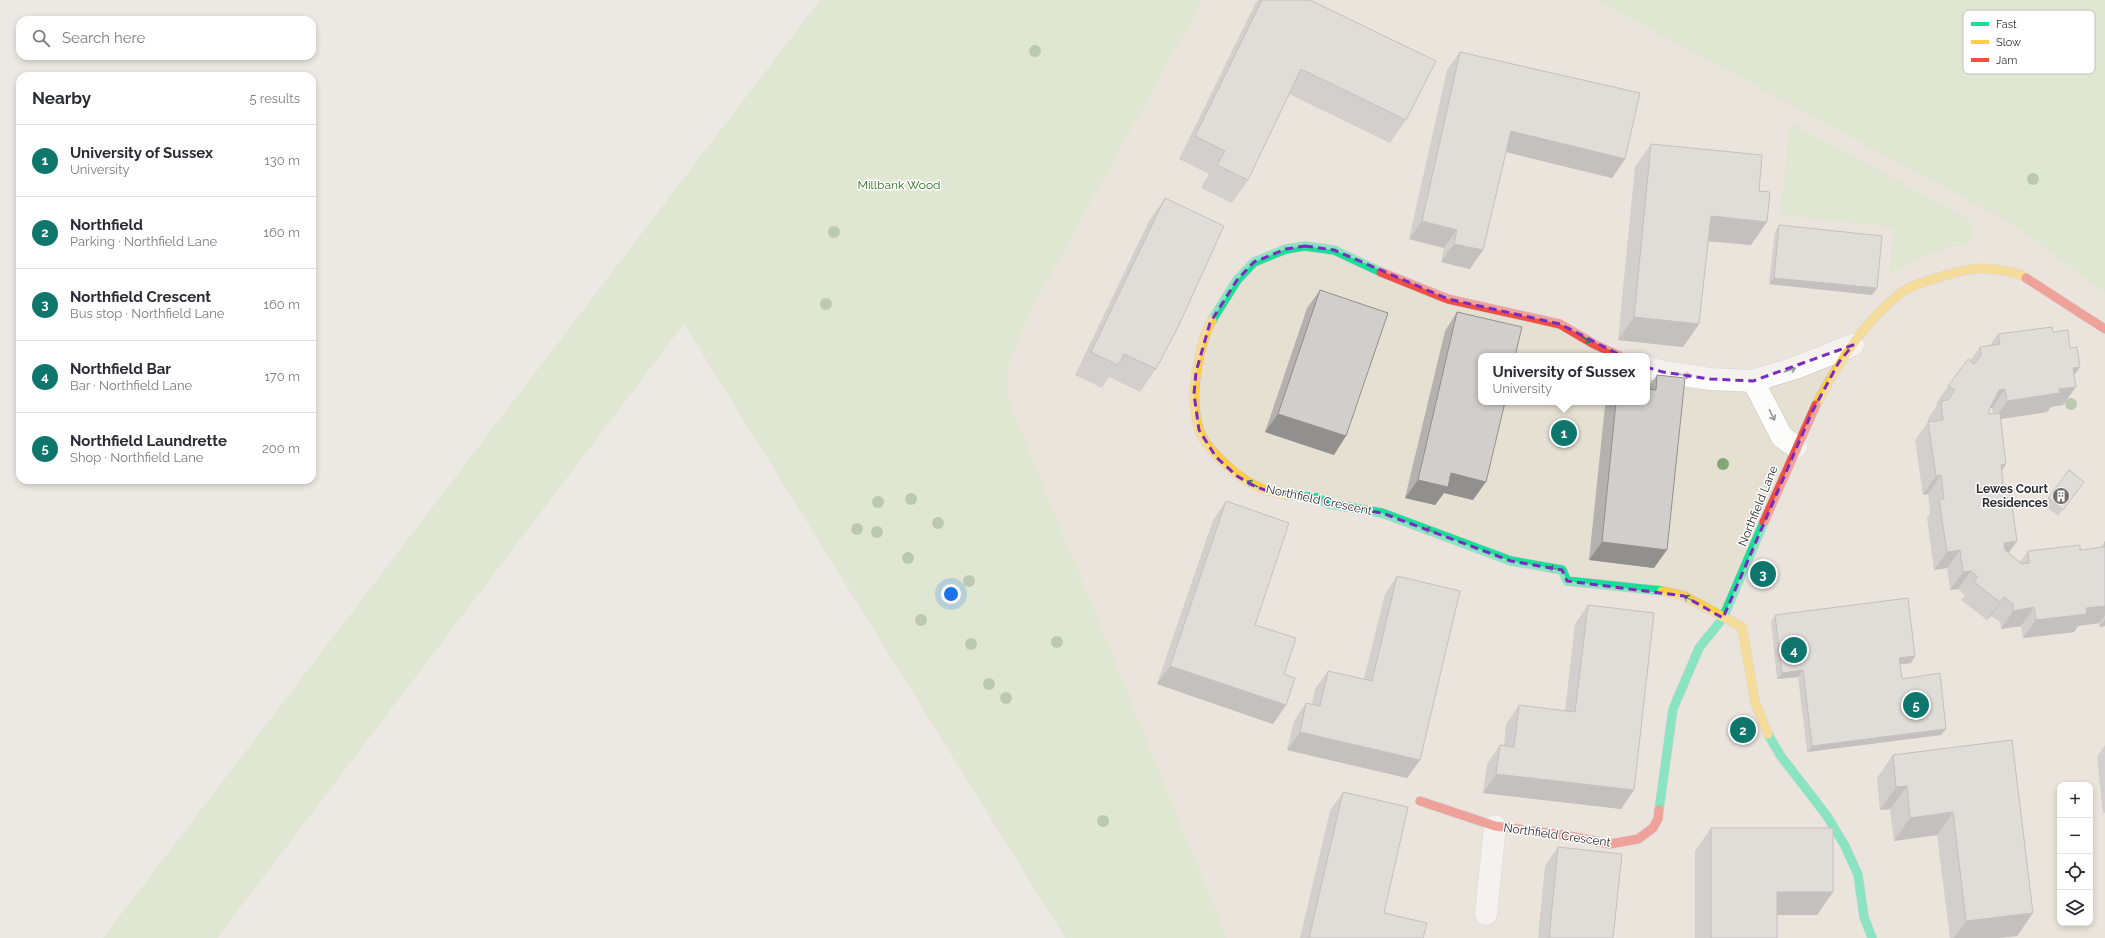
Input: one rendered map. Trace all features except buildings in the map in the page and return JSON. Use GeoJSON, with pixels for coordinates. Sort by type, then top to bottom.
{"type":"FeatureCollection","features":[{"type":"Feature","properties":{"kind":"street","name":"Northfield Crescent"},"geometry":{"type":"LineString","coordinates":[[1420,801],[1495,826],[1564,835],[1610,844],[1638,839],[1653,828],[1660,812],[1673,709],[1684,680],[1699,648],[1723,618],[1677,594],[1567,581],[1562,570],[1511,561],[1382,513],[1328,504],[1318,498],[1274,493],[1254,486],[1237,476],[1216,457],[1207,446],[1199,430],[1194,394],[1196,372],[1210,323],[1236,280],[1254,262],[1286,249],[1306,246],[1334,250],[1399,280],[1448,298],[1560,324],[1594,344],[1614,353]]}},
{"type":"Feature","properties":{"kind":"street","name":"Northfield Lane"},"geometry":{"type":"LineString","coordinates":[[1723,618],[1745,570],[1778,486],[1828,382],[1840,362],[1853,345],[1874,320],[1901,293],[1943,275],[1962,270],[1982,268],[2020,274],[2105,329]]}},
{"type":"Feature","properties":{"kind":"street"},"geometry":{"type":"LineString","coordinates":[[1650,368],[1663,372],[1710,379],[1753,381],[1798,367],[1853,345]]}},
{"type":"Feature","properties":{"kind":"street"},"geometry":{"type":"LineString","coordinates":[[1753,381],[1782,437],[1796,447]]}},
{"type":"Feature","properties":{"kind":"street"},"geometry":{"type":"LineString","coordinates":[[1723,618],[1742,627],[1746,642],[1755,702],[1770,738],[1827,816],[1845,846],[1858,875],[1864,917],[1872,938]]}},
{"type":"Feature","properties":{"kind":"street","name":"Northfield Crescent"},"geometry":{"type":"LineString","coordinates":[[1486,914],[1495,826]]}},
{"type":"Feature","properties":{"kind":"highlighted area"},"geometry":{"type":"Polygon","coordinates":[[[1305,246],[1334,250],[1448,299],[1560,324],[1639,365],[1663,372],[1710,379],[1753,381],[1853,345],[1839,362],[1812,412],[1723,618],[1684,596],[1567,581],[1562,570],[1511,561],[1382,513],[1328,504],[1318,498],[1273,493],[1254,486],[1237,476],[1216,457],[1199,430],[1194,394],[1196,372],[1210,323],[1237,280],[1254,262],[1286,249],[1305,246]]]}},
{"type":"Feature","properties":{"kind":"shaded area"},"geometry":{"type":"Polygon","coordinates":[[[1203,0],[1599,0],[2008,219],[2105,293],[2105,938],[1227,938],[1007,395],[1009,362],[1034,305],[1203,0]]]}},
{"type":"Feature","properties":{"kind":"green space","name":"Millbank Wood"},"geometry":{"type":"Polygon","coordinates":[[[820,0],[1203,0],[1034,305],[1009,362],[1007,395],[1227,938],[1065,938],[684,324],[217,938],[103,938],[820,0]]]}},
{"type":"Feature","properties":{"kind":"green space"},"geometry":{"type":"Polygon","coordinates":[[[1597,0],[2105,0],[2105,293],[2016,226],[1597,0]]]}},
{"type":"Feature","properties":{"kind":"green space"},"geometry":{"type":"Polygon","coordinates":[[[1790,123],[1969,219],[1975,234],[1968,245],[1947,248],[1927,254],[1907,263],[1889,275],[1894,227],[1780,215],[1790,123]]]}},
{"type":"Feature","properties":{"kind":"traffic: fast"},"geometry":{"type":"LineString","coordinates":[[1212,320],[1237,280],[1254,262],[1286,249],[1305,246],[1334,250],[1381,272]]}},
{"type":"Feature","properties":{"kind":"traffic: fast"},"geometry":{"type":"LineString","coordinates":[[1289,495],[1318,498],[1328,504],[1382,513],[1511,561],[1562,570],[1567,581],[1662,591]]}},
{"type":"Feature","properties":{"kind":"traffic: fast"},"geometry":{"type":"LineString","coordinates":[[1659,810],[1673,709],[1699,648],[1723,618],[1764,522]]}},
{"type":"Feature","properties":{"kind":"traffic: fast"},"geometry":{"type":"LineString","coordinates":[[1768,734],[1780,755],[1827,816],[1845,846],[1858,875],[1864,917],[1872,938]]}},
{"type":"Feature","properties":{"kind":"traffic: slow"},"geometry":{"type":"LineString","coordinates":[[1816,405],[1852,344],[1887,304],[1905,290],[1915,285],[1943,276],[1973,269],[1991,269],[2009,272],[2026,278]]}},
{"type":"Feature","properties":{"kind":"traffic: slow"},"geometry":{"type":"LineString","coordinates":[[1212,320],[1207,329],[1197,367],[1195,412],[1199,430],[1207,445],[1215,454],[1242,478],[1258,487],[1289,495]]}},
{"type":"Feature","properties":{"kind":"traffic: slow"},"geometry":{"type":"LineString","coordinates":[[1662,591],[1684,596],[1742,627],[1755,702],[1768,734]]}},
{"type":"Feature","properties":{"kind":"traffic: jam"},"geometry":{"type":"LineString","coordinates":[[1381,272],[1448,299],[1560,324],[1594,344],[1614,353]]}},
{"type":"Feature","properties":{"kind":"traffic: jam"},"geometry":{"type":"LineString","coordinates":[[2026,278],[2105,329]]}},
{"type":"Feature","properties":{"kind":"traffic: jam"},"geometry":{"type":"LineString","coordinates":[[1764,522],[1816,405]]}},
{"type":"Feature","properties":{"kind":"traffic: jam"},"geometry":{"type":"LineString","coordinates":[[1420,801],[1495,826],[1564,835],[1610,844],[1638,839],[1653,828],[1658,819],[1659,810]]}},
{"type":"Feature","properties":{"kind":"place","name":"University of Sussex"},"geometry":{"type":"Point","coordinates":[1564,433]}},
{"type":"Feature","properties":{"kind":"place","name":"Lewes Court Residences"},"geometry":{"type":"Point","coordinates":[2061,496]}},
{"type":"Feature","properties":{"kind":"place","name":"Northfield Crescent"},"geometry":{"type":"Point","coordinates":[1763,574]}},
{"type":"Feature","properties":{"kind":"place","name":"Northfield Bar"},"geometry":{"type":"Point","coordinates":[1794,650]}},
{"type":"Feature","properties":{"kind":"place","name":"Northfield Laundrette"},"geometry":{"type":"Point","coordinates":[1916,705]}},
{"type":"Feature","properties":{"kind":"place","name":"Northfield"},"geometry":{"type":"Point","coordinates":[1743,730]}}]}
